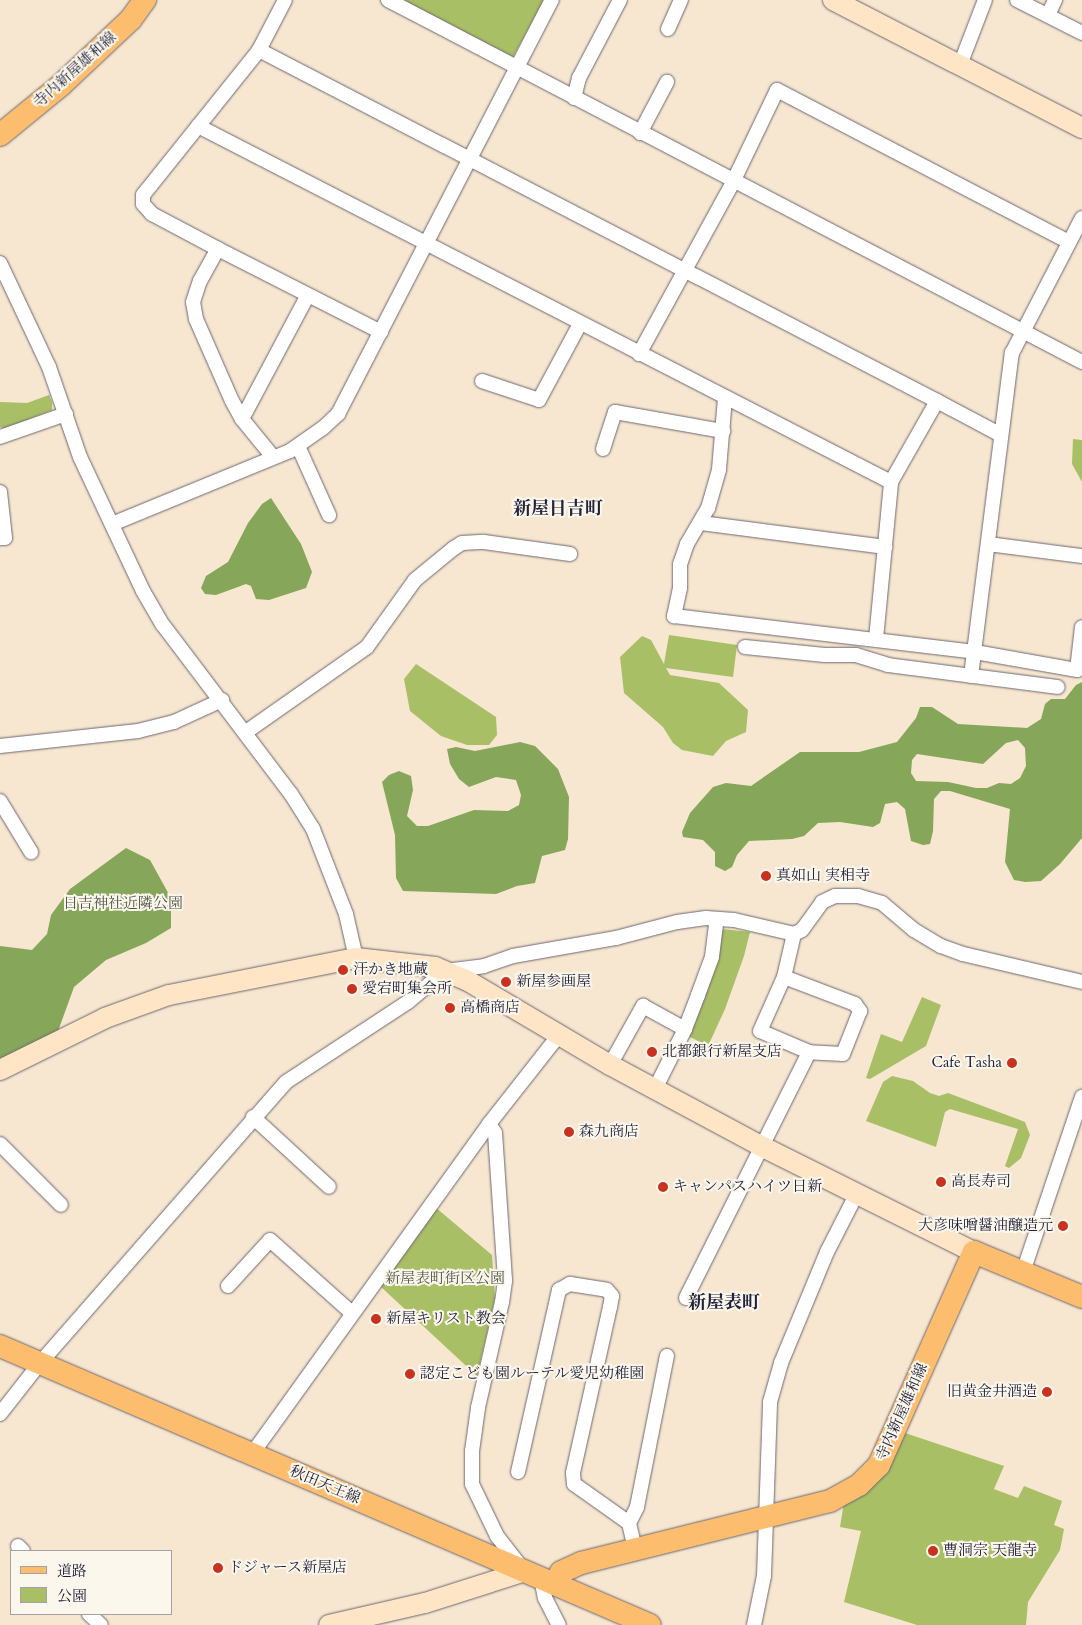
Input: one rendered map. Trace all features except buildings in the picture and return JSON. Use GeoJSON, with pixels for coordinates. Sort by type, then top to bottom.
{"type":"FeatureCollection","features":[{"type":"Feature","properties":{"kind":"main road","name":"寺内新屋雄和線"},"geometry":{"type":"LineString","coordinates":[[0,135],[61,86],[131,18],[145,0]]}},
{"type":"Feature","properties":{"kind":"main road","name":"寺内新屋雄和線"},"geometry":{"type":"LineString","coordinates":[[540,1578],[561,1572],[581,1563],[830,1501],[859,1485],[879,1465],[974,1252]]}},
{"type":"Feature","properties":{"kind":"main road"},"geometry":{"type":"LineString","coordinates":[[974,1252],[1082,1297]]}},
{"type":"Feature","properties":{"kind":"main road","name":"秋田天王線"},"geometry":{"type":"LineString","coordinates":[[0,1346],[650,1625]]}},
{"type":"Feature","properties":{"kind":"street"},"geometry":{"type":"LineString","coordinates":[[285,0],[259,50],[143,195],[143,204],[152,214],[381,332]]}},
{"type":"Feature","properties":{"kind":"street"},"geometry":{"type":"LineString","coordinates":[[388,0],[733,182],[1082,362]]}},
{"type":"Feature","properties":{"kind":"street"},"geometry":{"type":"LineString","coordinates":[[112,524],[151,510],[298,446],[323,428],[338,414],[552,0]]}},
{"type":"Feature","properties":{"kind":"street"},"geometry":{"type":"LineString","coordinates":[[574,98],[579,78],[620,0]]}},
{"type":"Feature","properties":{"kind":"street"},"geometry":{"type":"LineString","coordinates":[[668,29],[681,0]]}},
{"type":"Feature","properties":{"kind":"street"},"geometry":{"type":"LineString","coordinates":[[833,0],[1082,128]]}},
{"type":"Feature","properties":{"kind":"street"},"geometry":{"type":"LineString","coordinates":[[960,65],[985,0]]}},
{"type":"Feature","properties":{"kind":"street"},"geometry":{"type":"LineString","coordinates":[[1017,0],[1082,33]]}},
{"type":"Feature","properties":{"kind":"street"},"geometry":{"type":"LineString","coordinates":[[1048,15],[1055,0]]}},
{"type":"Feature","properties":{"kind":"street"},"geometry":{"type":"LineString","coordinates":[[259,50],[472,158],[1001,435]]}},
{"type":"Feature","properties":{"kind":"street"},"geometry":{"type":"LineString","coordinates":[[640,133],[667,82]]}},
{"type":"Feature","properties":{"kind":"street"},"geometry":{"type":"LineString","coordinates":[[639,354],[683,270],[733,182],[777,90],[1069,242]]}},
{"type":"Feature","properties":{"kind":"street"},"geometry":{"type":"LineString","coordinates":[[198,126],[427,243],[580,324],[891,482]]}},
{"type":"Feature","properties":{"kind":"street"},"geometry":{"type":"LineString","coordinates":[[971,676],[1012,353],[1022,330],[1082,218]]}},
{"type":"Feature","properties":{"kind":"street"},"geometry":{"type":"LineString","coordinates":[[218,249],[200,281],[193,302],[196,320],[242,419],[273,456]]}},
{"type":"Feature","properties":{"kind":"street"},"geometry":{"type":"LineString","coordinates":[[0,263],[45,358],[80,457],[142,591],[163,625],[246,732],[291,794],[313,829],[343,906],[356,958]]}},
{"type":"Feature","properties":{"kind":"street"},"geometry":{"type":"LineString","coordinates":[[242,419],[308,294]]}},
{"type":"Feature","properties":{"kind":"street"},"geometry":{"type":"LineString","coordinates":[[482,381],[539,400],[580,324]]}},
{"type":"Feature","properties":{"kind":"street"},"geometry":{"type":"LineString","coordinates":[[725,398],[719,470],[708,508],[701,523],[687,544],[680,564],[680,588],[674,616],[975,652],[1077,670],[1082,627]]}},
{"type":"Feature","properties":{"kind":"street"},"geometry":{"type":"LineString","coordinates":[[876,639],[891,482],[937,401]]}},
{"type":"Feature","properties":{"kind":"street"},"geometry":{"type":"LineString","coordinates":[[603,449],[615,412],[723,432]]}},
{"type":"Feature","properties":{"kind":"street"},"geometry":{"type":"LineString","coordinates":[[0,437],[66,414]]}},
{"type":"Feature","properties":{"kind":"street"},"geometry":{"type":"LineString","coordinates":[[298,446],[330,515]]}},
{"type":"Feature","properties":{"kind":"street"},"geometry":{"type":"LineString","coordinates":[[0,492],[5,538],[0,538]]}},
{"type":"Feature","properties":{"kind":"street"},"geometry":{"type":"LineString","coordinates":[[701,523],[885,547]]}},
{"type":"Feature","properties":{"kind":"street"},"geometry":{"type":"LineString","coordinates":[[246,732],[367,647],[415,580],[462,543],[484,542],[570,554]]}},
{"type":"Feature","properties":{"kind":"street"},"geometry":{"type":"LineString","coordinates":[[988,544],[1082,556]]}},
{"type":"Feature","properties":{"kind":"street"},"geometry":{"type":"LineString","coordinates":[[745,646],[825,655],[856,655],[888,665],[1058,687]]}},
{"type":"Feature","properties":{"kind":"street"},"geometry":{"type":"LineString","coordinates":[[0,746],[138,731],[174,722],[222,700]]}},
{"type":"Feature","properties":{"kind":"street"},"geometry":{"type":"LineString","coordinates":[[0,801],[31,852]]}},
{"type":"Feature","properties":{"kind":"street"},"geometry":{"type":"LineString","coordinates":[[0,1414],[40,1363],[253,1117],[286,1082],[408,1002],[445,971],[484,966],[512,956],[616,938],[677,922],[706,918],[734,920],[794,934],[802,930],[822,902],[835,896],[858,896],[882,903],[914,930],[941,946],[963,954],[1082,982]]}},
{"type":"Feature","properties":{"kind":"street"},"geometry":{"type":"LineString","coordinates":[[655,1089],[685,1029],[712,957],[717,919]]}},
{"type":"Feature","properties":{"kind":"street"},"geometry":{"type":"LineString","coordinates":[[784,977],[855,1004],[860,1011],[843,1054],[809,1052],[760,1031],[784,977],[794,934]]}},
{"type":"Feature","properties":{"kind":"street"},"geometry":{"type":"LineString","coordinates":[[0,1070],[105,1018],[169,995],[356,958],[399,962],[445,971],[468,981],[610,1065],[763,1147],[856,1195],[974,1252]]}},
{"type":"Feature","properties":{"kind":"street"},"geometry":{"type":"LineString","coordinates":[[610,1065],[643,1006],[685,1029]]}},
{"type":"Feature","properties":{"kind":"street"},"geometry":{"type":"LineString","coordinates":[[252,1454],[489,1124],[559,1035]]}},
{"type":"Feature","properties":{"kind":"street"},"geometry":{"type":"LineString","coordinates":[[686,1298],[809,1052]]}},
{"type":"Feature","properties":{"kind":"street"},"geometry":{"type":"LineString","coordinates":[[1023,1272],[1082,1097]]}},
{"type":"Feature","properties":{"kind":"street"},"geometry":{"type":"LineString","coordinates":[[253,1117],[330,1186]]}},
{"type":"Feature","properties":{"kind":"street"},"geometry":{"type":"LineString","coordinates":[[489,1124],[495,1133],[505,1281],[478,1408],[472,1452],[472,1484],[497,1536],[540,1578],[545,1598],[559,1625]]}},
{"type":"Feature","properties":{"kind":"street"},"geometry":{"type":"LineString","coordinates":[[0,1144],[61,1206]]}},
{"type":"Feature","properties":{"kind":"street"},"geometry":{"type":"LineString","coordinates":[[754,1625],[764,1576],[763,1551],[767,1516],[770,1402],[781,1362],[827,1252],[856,1195]]}},
{"type":"Feature","properties":{"kind":"street"},"geometry":{"type":"LineString","coordinates":[[228,1286],[270,1240],[352,1313]]}},
{"type":"Feature","properties":{"kind":"street"},"geometry":{"type":"LineString","coordinates":[[518,1472],[559,1290],[570,1284],[607,1290],[612,1296],[611,1302],[573,1473],[574,1484],[629,1524]]}},
{"type":"Feature","properties":{"kind":"street"},"geometry":{"type":"LineString","coordinates":[[635,1549],[629,1524],[637,1508],[668,1356]]}},
{"type":"Feature","properties":{"kind":"street"},"geometry":{"type":"LineString","coordinates":[[329,1625],[540,1578]]}},
{"type":"Feature","properties":{"kind":"street"},"geometry":{"type":"LineString","coordinates":[[90,1615],[101,1625]]}},
{"type":"Feature","properties":{"kind":"green space"},"geometry":{"type":"Polygon","coordinates":[[[402,0],[544,0],[513,57],[402,0]]]}},
{"type":"Feature","properties":{"kind":"green space"},"geometry":{"type":"Polygon","coordinates":[[[49,395],[52,402],[52,410],[5,429],[0,427],[0,402],[27,403],[49,395]]]}},
{"type":"Feature","properties":{"kind":"green space"},"geometry":{"type":"Polygon","coordinates":[[[1073,439],[1082,440],[1082,482],[1072,464],[1073,439]]]}},
{"type":"Feature","properties":{"kind":"green space"},"geometry":{"type":"Polygon","coordinates":[[[271,498],[301,544],[312,572],[306,588],[269,600],[256,599],[251,586],[246,584],[216,595],[205,594],[201,588],[206,576],[228,562],[248,523],[262,504],[271,498]]]}},
{"type":"Feature","properties":{"kind":"green space"},"geometry":{"type":"Polygon","coordinates":[[[669,635],[737,645],[733,677],[666,668],[670,675],[719,683],[748,710],[746,732],[726,741],[713,756],[682,750],[673,743],[663,727],[624,693],[620,657],[642,636],[651,640],[664,664],[669,635]]]}},
{"type":"Feature","properties":{"kind":"green space"},"geometry":{"type":"Polygon","coordinates":[[[416,664],[496,717],[497,735],[489,745],[467,745],[441,736],[410,711],[404,679],[416,664]]]}},
{"type":"Feature","properties":{"kind":"green space"},"geometry":{"type":"Polygon","coordinates":[[[1082,682],[1082,838],[1060,864],[1041,881],[1025,882],[1014,880],[1005,862],[1010,809],[950,791],[941,791],[934,799],[933,831],[930,844],[923,845],[911,841],[905,809],[897,802],[885,804],[880,823],[873,827],[840,822],[818,823],[804,836],[792,839],[749,841],[737,855],[732,867],[725,871],[715,866],[715,852],[703,840],[683,837],[682,832],[690,813],[713,787],[726,783],[751,786],[800,752],[859,752],[897,742],[916,718],[920,707],[932,707],[958,724],[1027,728],[1041,719],[1045,704],[1051,699],[1065,699],[1076,685],[1082,682]],[[1018,740],[1006,743],[983,764],[917,754],[912,760],[911,773],[916,781],[948,782],[976,788],[987,788],[999,783],[1011,784],[1020,778],[1026,766],[1025,748],[1018,740]]]}},
{"type":"Feature","properties":{"kind":"green space"},"geometry":{"type":"Polygon","coordinates":[[[520,742],[535,746],[558,769],[569,797],[568,839],[565,850],[542,856],[535,883],[517,886],[496,894],[403,891],[396,878],[395,835],[382,782],[389,775],[399,771],[411,776],[413,790],[407,816],[417,826],[428,826],[474,810],[508,811],[519,805],[521,795],[516,780],[496,777],[469,787],[459,779],[450,764],[447,749],[456,747],[475,751],[520,742]]]}},
{"type":"Feature","properties":{"kind":"green space","name":"日吉神社近隣公園"},"geometry":{"type":"Polygon","coordinates":[[[126,848],[150,860],[171,898],[171,928],[146,943],[106,960],[74,987],[57,1034],[0,1062],[0,946],[32,950],[47,934],[51,915],[70,889],[126,848]]]}},
{"type":"Feature","properties":{"kind":"green space"},"geometry":{"type":"Polygon","coordinates":[[[722,929],[750,932],[744,956],[725,1009],[708,1046],[686,1035],[722,929]]]}},
{"type":"Feature","properties":{"kind":"green space"},"geometry":{"type":"Polygon","coordinates":[[[922,997],[941,1005],[926,1046],[870,1079],[866,1078],[881,1034],[902,1042],[922,997]]]}},
{"type":"Feature","properties":{"kind":"green space"},"geometry":{"type":"Polygon","coordinates":[[[892,1076],[913,1081],[930,1093],[939,1096],[948,1093],[1025,1122],[1030,1135],[1021,1158],[1009,1168],[1005,1166],[1018,1129],[950,1109],[945,1112],[936,1147],[866,1121],[883,1082],[892,1076]]]}},
{"type":"Feature","properties":{"kind":"green space","name":"新屋表町街区公園"},"geometry":{"type":"Polygon","coordinates":[[[435,1207],[492,1255],[495,1298],[477,1376],[380,1286],[435,1207]]]}},
{"type":"Feature","properties":{"kind":"green space"},"geometry":{"type":"Polygon","coordinates":[[[899,1431],[1004,1466],[994,1489],[1018,1498],[1024,1486],[1062,1501],[1054,1525],[1064,1529],[1060,1550],[1028,1602],[1026,1625],[917,1625],[844,1602],[861,1531],[840,1527],[844,1502],[899,1431]]]}},
{"type":"Feature","properties":{"kind":"place","name":"真如山 実相寺"},"geometry":{"type":"Point","coordinates":[766,876]}},
{"type":"Feature","properties":{"kind":"place","name":"汗かき地蔵"},"geometry":{"type":"Point","coordinates":[343,970]}},
{"type":"Feature","properties":{"kind":"place","name":"新屋参画屋"},"geometry":{"type":"Point","coordinates":[506,982]}},
{"type":"Feature","properties":{"kind":"place","name":"愛宕町集会所"},"geometry":{"type":"Point","coordinates":[352,989]}},
{"type":"Feature","properties":{"kind":"place","name":"高橋商店"},"geometry":{"type":"Point","coordinates":[450,1008]}},
{"type":"Feature","properties":{"kind":"place","name":"北都銀行新屋支店"},"geometry":{"type":"Point","coordinates":[652,1052]}},
{"type":"Feature","properties":{"kind":"place","name":"Cafe Tasha"},"geometry":{"type":"Point","coordinates":[1012,1063]}},
{"type":"Feature","properties":{"kind":"place","name":"森九商店"},"geometry":{"type":"Point","coordinates":[569,1132]}},
{"type":"Feature","properties":{"kind":"place","name":"高長寿司"},"geometry":{"type":"Point","coordinates":[941,1182]}},
{"type":"Feature","properties":{"kind":"place","name":"キャンパスハイツ日新"},"geometry":{"type":"Point","coordinates":[663,1187]}},
{"type":"Feature","properties":{"kind":"place","name":"大彦味噌醤油醸造元"},"geometry":{"type":"Point","coordinates":[1063,1226]}},
{"type":"Feature","properties":{"kind":"place","name":"新屋キリスト教会"},"geometry":{"type":"Point","coordinates":[376,1319]}},
{"type":"Feature","properties":{"kind":"place","name":"認定こども園ルーテル愛児幼稚園"},"geometry":{"type":"Point","coordinates":[410,1374]}},
{"type":"Feature","properties":{"kind":"place","name":"旧黄金井酒造"},"geometry":{"type":"Point","coordinates":[1047,1392]}},
{"type":"Feature","properties":{"kind":"place","name":"曹洞宗 天龍寺"},"geometry":{"type":"Point","coordinates":[933,1551]}},
{"type":"Feature","properties":{"kind":"place","name":"ドジャース新屋店"},"geometry":{"type":"Point","coordinates":[218,1568]}},
{"type":"Feature","properties":{"kind":"district","name":"新屋日吉町"},"geometry":{"type":"Point","coordinates":[558,509]}},
{"type":"Feature","properties":{"kind":"district","name":"新屋表町"},"geometry":{"type":"Point","coordinates":[724,1303]}}]}
